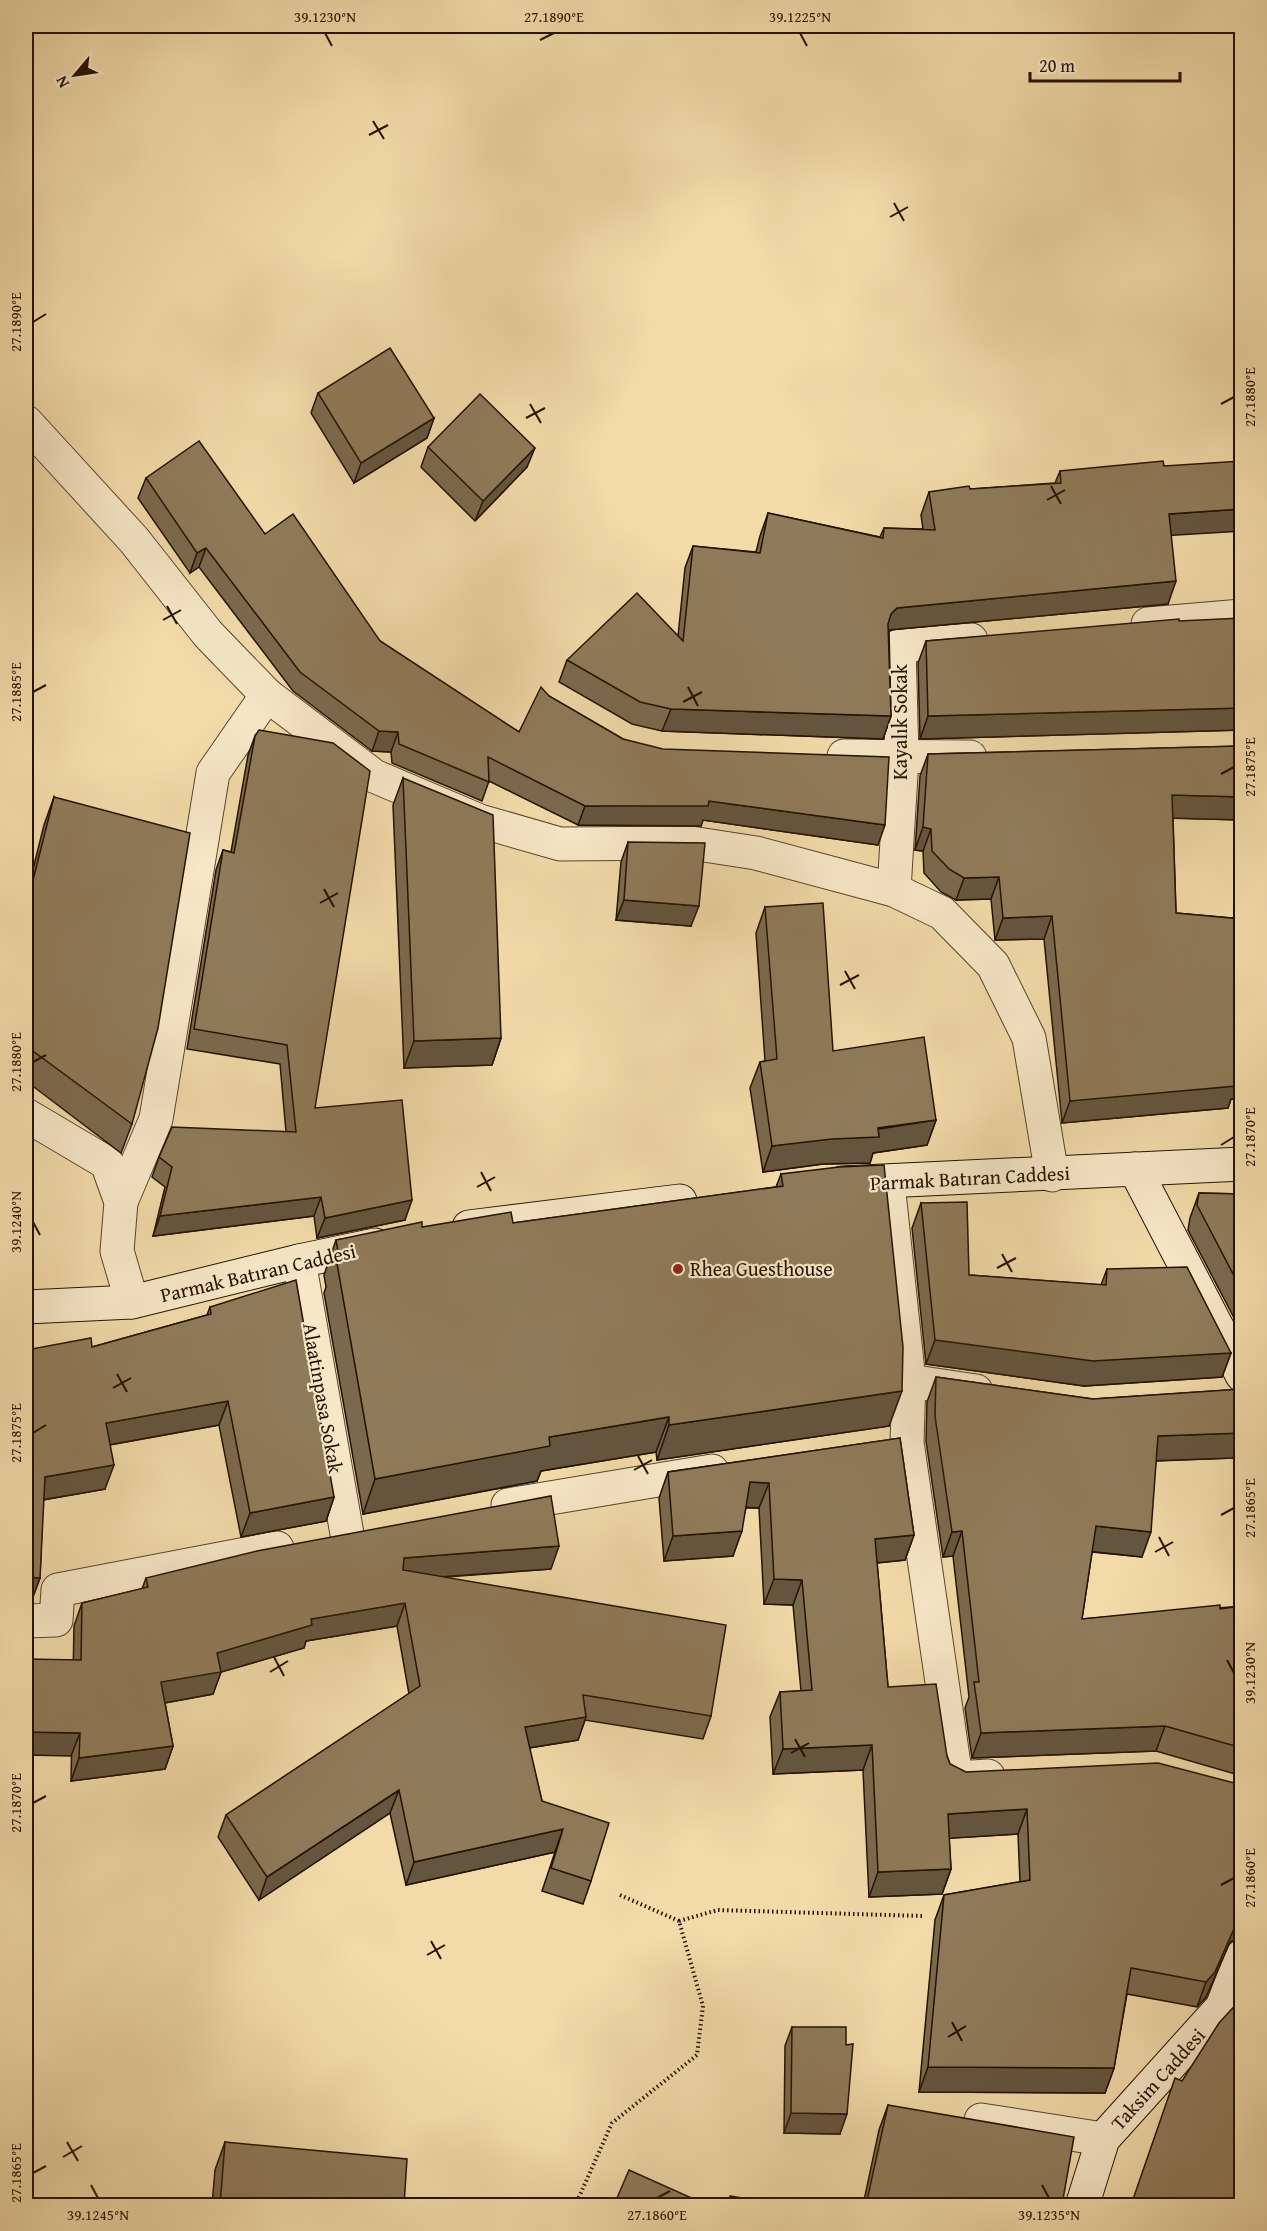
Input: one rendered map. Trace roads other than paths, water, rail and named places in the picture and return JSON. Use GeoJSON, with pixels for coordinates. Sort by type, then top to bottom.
{"type":"FeatureCollection","features":[{"type":"Feature","properties":{"kind":"street"},"geometry":{"type":"LineString","coordinates":[[26,422],[134,540],[208,634],[267,695],[374,776],[480,820],[560,844],[691,843],[756,853],[894,890],[942,913],[993,965],[1029,1038],[1052,1175]]}},
{"type":"Feature","properties":{"kind":"street"},"geometry":{"type":"LineString","coordinates":[[1124,627],[1242,616]]}},
{"type":"Feature","properties":{"kind":"street","name":"Kayalık Sokak"},"geometry":{"type":"LineString","coordinates":[[894,890],[902,758],[899,646],[1005,637]]}},
{"type":"Feature","properties":{"kind":"street"},"geometry":{"type":"LineString","coordinates":[[132,1302],[117,1251],[121,1202],[156,1119],[213,773],[267,695]]}},
{"type":"Feature","properties":{"kind":"street"},"geometry":{"type":"LineString","coordinates":[[810,755],[902,758],[996,756]]}},
{"type":"Feature","properties":{"kind":"street"},"geometry":{"type":"LineString","coordinates":[[26,1115],[107,1163],[121,1202]]}},
{"type":"Feature","properties":{"kind":"street","name":"Parmak Batıran Caddesi"},"geometry":{"type":"LineString","coordinates":[[813,1185],[1242,1164]]}},
{"type":"Feature","properties":{"kind":"street"},"geometry":{"type":"LineString","coordinates":[[1135,1169],[1234,1389]]}},
{"type":"Feature","properties":{"kind":"street"},"geometry":{"type":"LineString","coordinates":[[888,1183],[909,1381],[907,1442],[956,1778],[1014,1775]]}},
{"type":"Feature","properties":{"kind":"street"},"geometry":{"type":"LineString","coordinates":[[435,1233],[707,1198]]}},
{"type":"Feature","properties":{"kind":"street","name":"Parmak Batıran Caddesi"},"geometry":{"type":"LineString","coordinates":[[26,1307],[132,1302],[299,1261],[401,1240]]}},
{"type":"Feature","properties":{"kind":"street","name":"Alaatinpasa Sokak"},"geometry":{"type":"LineString","coordinates":[[299,1261],[347,1534]]}},
{"type":"Feature","properties":{"kind":"street"},"geometry":{"type":"LineString","coordinates":[[909,1381],[1002,1394]]}},
{"type":"Feature","properties":{"kind":"street"},"geometry":{"type":"LineString","coordinates":[[872,1447],[907,1442]]}},
{"type":"Feature","properties":{"kind":"street"},"geometry":{"type":"LineString","coordinates":[[474,1511],[742,1466]]}},
{"type":"Feature","properties":{"kind":"street"},"geometry":{"type":"LineString","coordinates":[[26,1621],[56,1620],[58,1590],[381,1528]]}},
{"type":"Feature","properties":{"kind":"street","name":"Taksim Caddesi"},"geometry":{"type":"LineString","coordinates":[[1082,2205],[1103,2139],[1222,2007],[1242,1956]]}},
{"type":"Feature","properties":{"kind":"street"},"geometry":{"type":"LineString","coordinates":[[981,2120],[1103,2139]]}},
{"type":"Feature","properties":{"kind":"place","name":"Rhea Guesthouse"},"geometry":{"type":"Point","coordinates":[678,1269]}}]}
